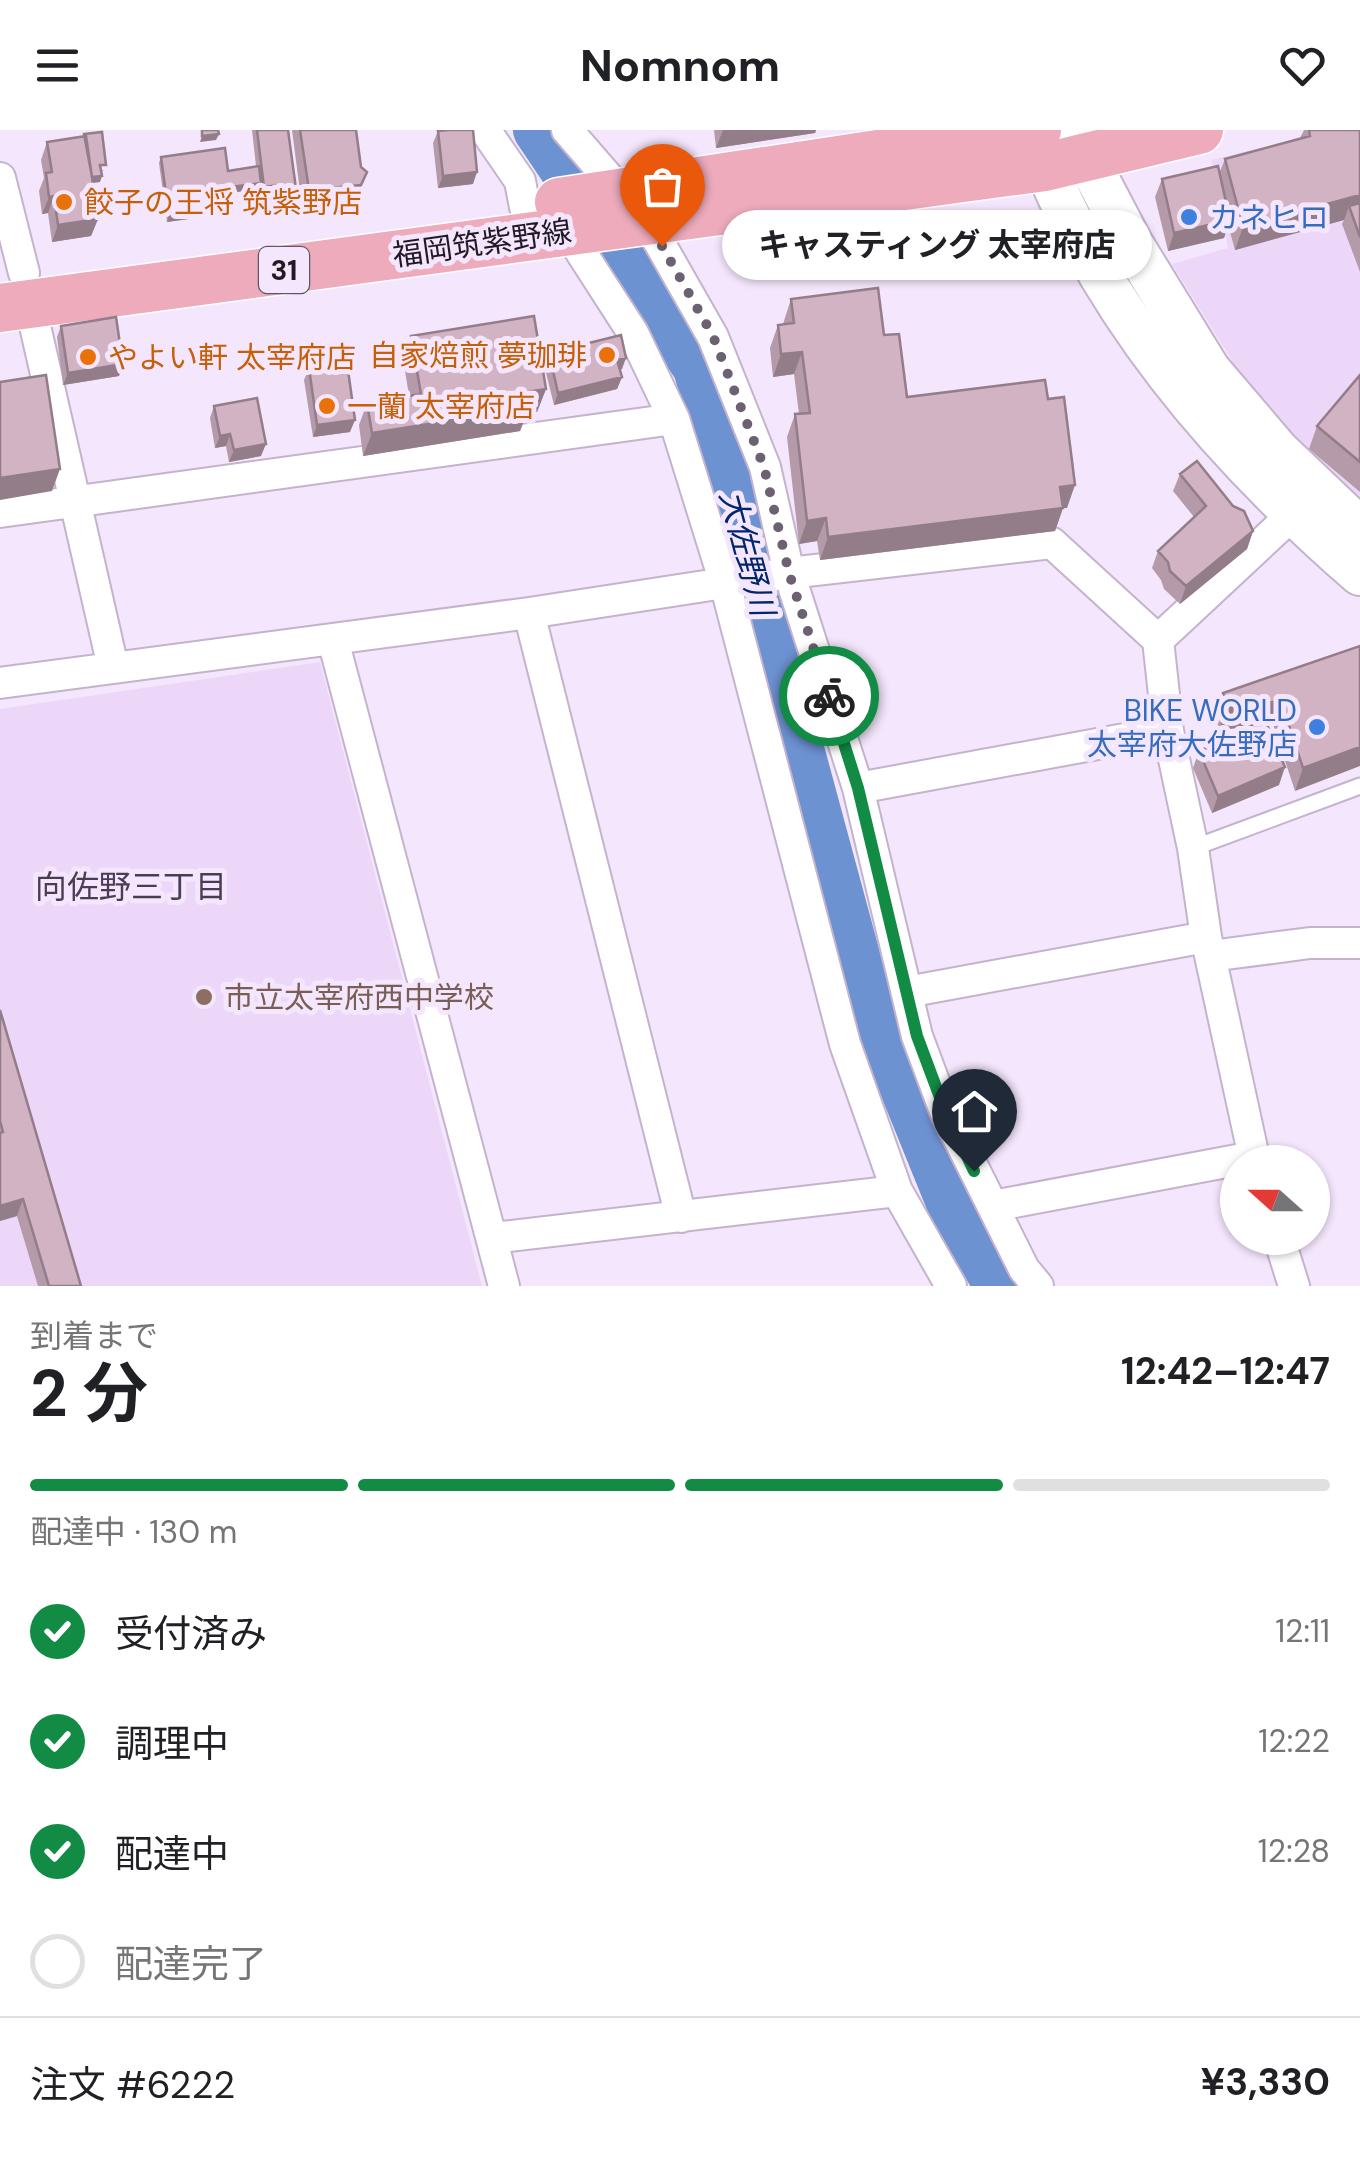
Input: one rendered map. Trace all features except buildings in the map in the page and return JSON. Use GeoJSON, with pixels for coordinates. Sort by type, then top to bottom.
{"type":"FeatureCollection","features":[{"type":"Feature","properties":{"kind":"main road","name":"福岡筑紫野線"},"geometry":{"type":"LineString","coordinates":[[14,290],[547,214],[634,206],[1050,141],[1199,130]]}},
{"type":"Feature","properties":{"kind":"main road"},"geometry":{"type":"LineString","coordinates":[[1050,141],[1112,295],[1187,403],[1292,515],[1360,574]]}},
{"type":"Feature","properties":{"kind":"main road"},"geometry":{"type":"LineString","coordinates":[[1050,141],[1131,244],[1209,370],[1278,451],[1360,529]]}},
{"type":"Feature","properties":{"kind":"street"},"geometry":{"type":"LineString","coordinates":[[485,130],[633,333],[674,419],[726,583],[845,1044],[897,1191],[951,1286]]}},
{"type":"Feature","properties":{"kind":"street"},"geometry":{"type":"LineString","coordinates":[[566,130],[634,206],[713,336],[738,395],[764,467],[789,573],[858,788],[917,1036],[945,1111],[1024,1268],[1038,1286]]}},
{"type":"Feature","properties":{"kind":"street"},"geometry":{"type":"LineString","coordinates":[[0,178],[14,290],[77,501],[113,666]]}},
{"type":"Feature","properties":{"kind":"street"},"geometry":{"type":"LineString","coordinates":[[0,512],[674,419]]}},
{"type":"Feature","properties":{"kind":"street"},"geometry":{"type":"LineString","coordinates":[[1158,640],[1292,515]]}},
{"type":"Feature","properties":{"kind":"street"},"geometry":{"type":"LineString","coordinates":[[0,683],[529,613],[789,573],[1052,543],[1158,640],[1168,731],[1251,1145]]}},
{"type":"Feature","properties":{"kind":"street"},"geometry":{"type":"LineString","coordinates":[[529,613],[681,1217]]}},
{"type":"Feature","properties":{"kind":"street"},"geometry":{"type":"LineString","coordinates":[[333,640],[504,1286]]}},
{"type":"Feature","properties":{"kind":"street"},"geometry":{"type":"LineString","coordinates":[[858,788],[1168,731]]}},
{"type":"Feature","properties":{"kind":"street"},"geometry":{"type":"LineString","coordinates":[[908,992],[1208,946],[1360,943]]}},
{"type":"Feature","properties":{"kind":"street"},"geometry":{"type":"LineString","coordinates":[[993,1206],[1220,1166]]}},
{"type":"Feature","properties":{"kind":"street"},"geometry":{"type":"LineString","coordinates":[[492,1238],[897,1191]]}},
{"type":"Feature","properties":{"kind":"street"},"geometry":{"type":"LineString","coordinates":[[1284,1255],[1294,1286]]}},
{"type":"Feature","properties":{"kind":"lane"},"geometry":{"type":"LineString","coordinates":[[1193,848],[1360,786]]}},
{"type":"Feature","properties":{"kind":"shaded area"},"geometry":{"type":"Polygon","coordinates":[[[1336,130],[1360,130],[1360,498],[1298,444],[1236,367],[1172,264],[1228,248],[1211,160],[1336,130]]]}},
{"type":"Feature","properties":{"kind":"shaded area","name":"市立太宰府西中学校"},"geometry":{"type":"Polygon","coordinates":[[[320,662],[482,1286],[0,1286],[0,709],[320,662]]]}},
{"type":"Feature","properties":{"kind":"waterway","name":"大佐野川"},"geometry":{"type":"LineString","coordinates":[[537,130],[697,368],[868,1000],[951,1205],[998,1286]]}},
{"type":"Feature","properties":{"kind":"way so far"},"geometry":{"type":"LineString","coordinates":[[662,246],[713,336],[738,395],[764,467],[789,573],[829,696]]}},
{"type":"Feature","properties":{"kind":"place","name":"餃子の王将 筑紫野店"},"geometry":{"type":"Point","coordinates":[64,202]}},
{"type":"Feature","properties":{"kind":"place","name":"カネヒロ"},"geometry":{"type":"Point","coordinates":[1189,217]}},
{"type":"Feature","properties":{"kind":"place","name":"キャスティング 太宰府店"},"geometry":{"type":"Point","coordinates":[662,246]}},
{"type":"Feature","properties":{"kind":"place","name":"自家焙煎 夢珈琲"},"geometry":{"type":"Point","coordinates":[607,355]}},
{"type":"Feature","properties":{"kind":"place","name":"やよい軒 太宰府店"},"geometry":{"type":"Point","coordinates":[88,357]}},
{"type":"Feature","properties":{"kind":"place","name":"一蘭 太宰府店"},"geometry":{"type":"Point","coordinates":[327,406]}},
{"type":"Feature","properties":{"kind":"place","name":"BIKE WORLD 太宰府大佐野店"},"geometry":{"type":"Point","coordinates":[1317,727]}},
{"type":"Feature","properties":{"kind":"place","name":"市立太宰府西中学校"},"geometry":{"type":"Point","coordinates":[204,997]}},
{"type":"Feature","properties":{"kind":"district","name":"向佐野三丁目"},"geometry":{"type":"Point","coordinates":[131,887]}},
{"type":"Feature","properties":{"kind":"route"},"geometry":{"type":"LineString","coordinates":[[829,696],[858,788],[917,1036],[945,1111],[974,1171]]}}]}
